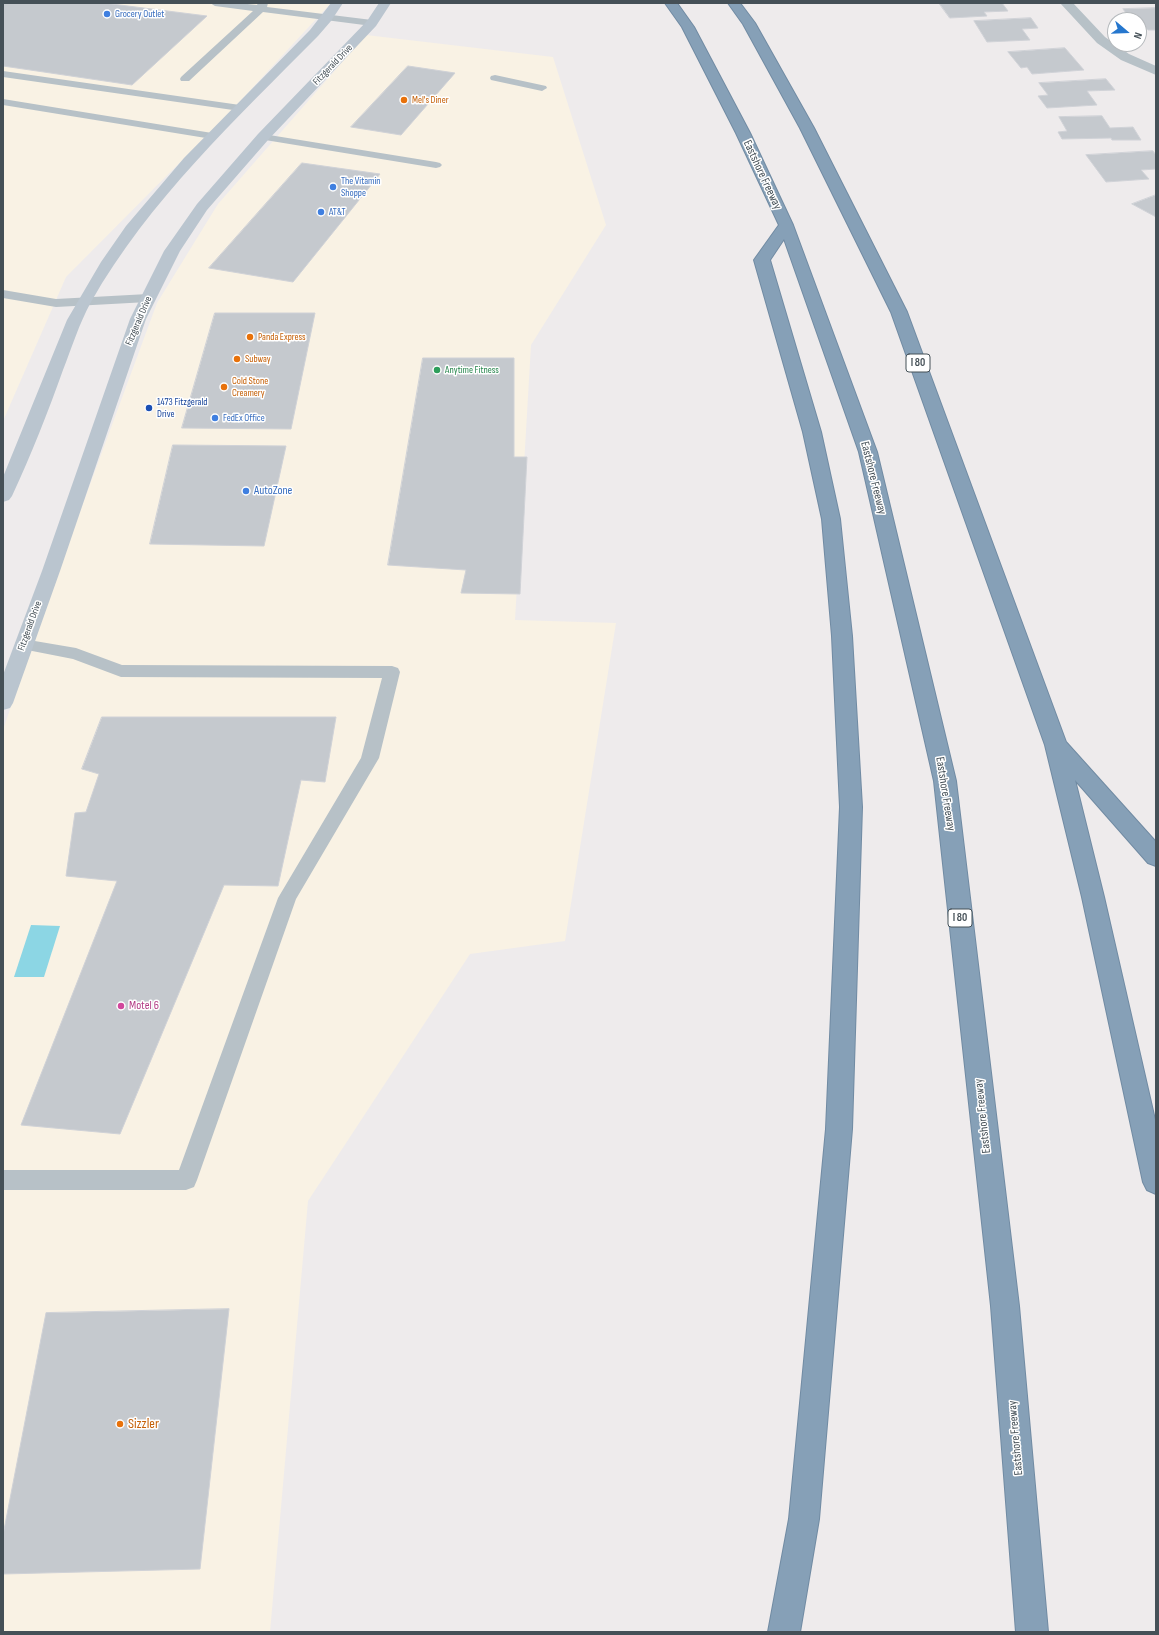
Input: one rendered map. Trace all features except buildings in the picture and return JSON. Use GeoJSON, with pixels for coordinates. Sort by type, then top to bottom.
{"type":"FeatureCollection","features":[{"type":"Feature","properties":{"kind":"highway","name":"Eastshore Freeway"},"geometry":{"type":"LineString","coordinates":[[671,3],[688,27],[736,119],[786,225],[868,452],[945,781],[1004,1306],[1032,1632]]}},
{"type":"Feature","properties":{"kind":"highway","name":"I 80"},"geometry":{"type":"LineString","coordinates":[[734,3],[749,23],[808,128],[900,312],[1056,745],[1156,1182]]}},
{"type":"Feature","properties":{"kind":"highway"},"geometry":{"type":"LineString","coordinates":[[784,1632],[804,1519],[839,1129],[851,807],[842,636],[831,519],[812,432],[762,260],[786,225]]}},
{"type":"Feature","properties":{"kind":"highway"},"geometry":{"type":"LineString","coordinates":[[1056,745],[1156,858]]}},
{"type":"Feature","properties":{"kind":"main road"},"geometry":{"type":"LineString","coordinates":[[3,496],[24,449],[73,323],[83,303],[138,219],[212,136],[328,18],[337,3]]}},
{"type":"Feature","properties":{"kind":"main road","name":"Fitzgerald Drive"},"geometry":{"type":"LineString","coordinates":[[3,703],[138,318],[172,251],[202,207],[263,137],[372,23],[385,3]]}},
{"type":"Feature","properties":{"kind":"street"},"geometry":{"type":"LineString","coordinates":[[1066,3],[1101,40],[1125,57],[1156,71]]}},
{"type":"Feature","properties":{"kind":"lane"},"geometry":{"type":"LineString","coordinates":[[215,3],[262,6],[328,18],[372,23]]}},
{"type":"Feature","properties":{"kind":"lane"},"geometry":{"type":"LineString","coordinates":[[185,79],[262,6]]}},
{"type":"Feature","properties":{"kind":"lane"},"geometry":{"type":"LineString","coordinates":[[3,74],[240,108]]}},
{"type":"Feature","properties":{"kind":"lane"},"geometry":{"type":"LineString","coordinates":[[495,78],[542,88]]}},
{"type":"Feature","properties":{"kind":"lane"},"geometry":{"type":"LineString","coordinates":[[3,102],[212,136]]}},
{"type":"Feature","properties":{"kind":"lane"},"geometry":{"type":"LineString","coordinates":[[263,137],[436,165]]}},
{"type":"Feature","properties":{"kind":"lane"},"geometry":{"type":"LineString","coordinates":[[3,294],[56,303],[83,303],[148,298]]}},
{"type":"Feature","properties":{"kind":"lane"},"geometry":{"type":"LineString","coordinates":[[3,1180],[186,1180],[287,898],[370,758],[392,672],[121,671],[76,654],[24,644]]}},
{"type":"Feature","properties":{"kind":"shaded area"},"geometry":{"type":"Polygon","coordinates":[[[3,3],[331,3],[229,113],[66,277],[3,421],[3,3]]]}},
{"type":"Feature","properties":{"kind":"shaded area"},"geometry":{"type":"Polygon","coordinates":[[[366,35],[553,57],[606,225],[531,345],[515,620],[616,623],[565,941],[470,954],[308,1201],[270,1632],[3,1632],[3,730],[40,620],[157,303],[218,204],[366,35]]]}},
{"type":"Feature","properties":{"kind":"water"},"geometry":{"type":"Polygon","coordinates":[[[31,925],[60,926],[44,977],[14,977],[31,925]]]}},
{"type":"Feature","properties":{"kind":"place","name":"Grocery Outlet"},"geometry":{"type":"Point","coordinates":[107,14]}},
{"type":"Feature","properties":{"kind":"place","name":"Mel's Diner"},"geometry":{"type":"Point","coordinates":[404,100]}},
{"type":"Feature","properties":{"kind":"place","name":"The Vitamin Shoppe"},"geometry":{"type":"Point","coordinates":[333,187]}},
{"type":"Feature","properties":{"kind":"place","name":"AT&T"},"geometry":{"type":"Point","coordinates":[321,212]}},
{"type":"Feature","properties":{"kind":"place","name":"Panda Express"},"geometry":{"type":"Point","coordinates":[250,337]}},
{"type":"Feature","properties":{"kind":"place","name":"Subway"},"geometry":{"type":"Point","coordinates":[237,359]}},
{"type":"Feature","properties":{"kind":"place","name":"Anytime Fitness"},"geometry":{"type":"Point","coordinates":[437,370]}},
{"type":"Feature","properties":{"kind":"place","name":"Cold Stone Creamery"},"geometry":{"type":"Point","coordinates":[224,387]}},
{"type":"Feature","properties":{"kind":"place","name":"1473 Fitzgerald Drive"},"geometry":{"type":"Point","coordinates":[149,408]}},
{"type":"Feature","properties":{"kind":"place","name":"FedEx Office"},"geometry":{"type":"Point","coordinates":[215,418]}},
{"type":"Feature","properties":{"kind":"place","name":"AutoZone"},"geometry":{"type":"Point","coordinates":[246,491]}},
{"type":"Feature","properties":{"kind":"place","name":"Motel 6"},"geometry":{"type":"Point","coordinates":[121,1006]}},
{"type":"Feature","properties":{"kind":"place","name":"Sizzler"},"geometry":{"type":"Point","coordinates":[120,1424]}}]}
